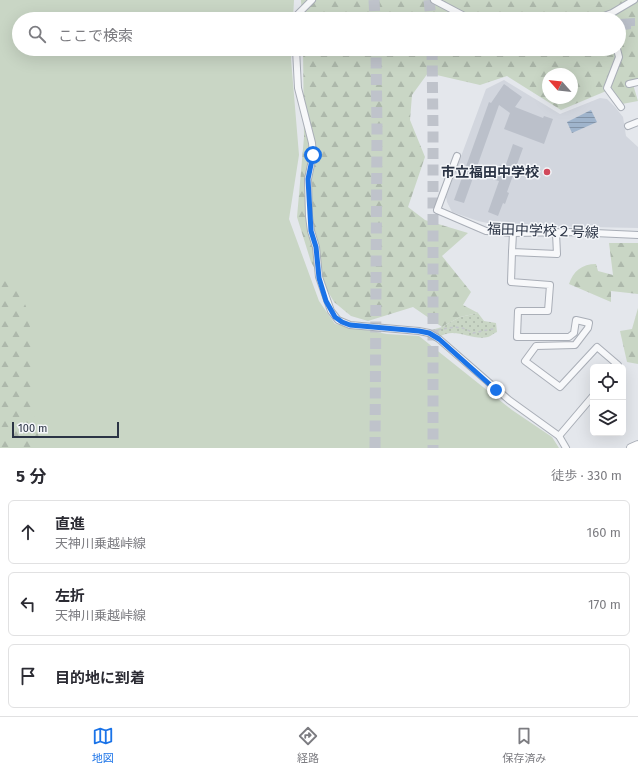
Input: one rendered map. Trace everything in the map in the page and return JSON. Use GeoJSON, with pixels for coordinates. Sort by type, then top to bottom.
{"type":"FeatureCollection","features":[{"type":"Feature","properties":{"kind":"street"},"geometry":{"type":"LineString","coordinates":[[300,12],[312,0]]}},
{"type":"Feature","properties":{"kind":"street"},"geometry":{"type":"LineString","coordinates":[[434,0],[457,12]]}},
{"type":"Feature","properties":{"kind":"street"},"geometry":{"type":"LineString","coordinates":[[618,12],[634,0]]}},
{"type":"Feature","properties":{"kind":"street"},"geometry":{"type":"LineString","coordinates":[[296,56],[298,88],[312,143],[313,155],[308,179],[311,231],[316,247],[319,278],[326,301],[331,311],[338,320],[350,325],[429,333],[439,339],[509,400],[559,436],[566,448]]}},
{"type":"Feature","properties":{"kind":"street"},"geometry":{"type":"LineString","coordinates":[[618,56],[607,88],[621,107]]}},
{"type":"Feature","properties":{"kind":"street"},"geometry":{"type":"LineString","coordinates":[[629,84],[638,82]]}},
{"type":"Feature","properties":{"kind":"street"},"geometry":{"type":"LineString","coordinates":[[628,126],[638,122]]}},
{"type":"Feature","properties":{"kind":"street","name":"福田中学校２号線"},"geometry":{"type":"LineString","coordinates":[[457,156],[437,210],[486,231],[513,233],[638,235]]}},
{"type":"Feature","properties":{"kind":"street"},"geometry":{"type":"LineString","coordinates":[[513,233],[511,282],[550,285],[548,311],[518,311],[517,337],[569,337],[574,333],[576,320],[589,323],[588,328],[575,345],[536,346],[525,361],[560,387],[597,347],[617,364]]}},
{"type":"Feature","properties":{"kind":"street"},"geometry":{"type":"LineString","coordinates":[[512,252],[557,254],[556,233]]}},
{"type":"Feature","properties":{"kind":"street"},"geometry":{"type":"LineString","coordinates":[[559,436],[590,400]]}},
{"type":"Feature","properties":{"kind":"street"},"geometry":{"type":"LineString","coordinates":[[631,448],[638,445]]}},
{"type":"Feature","properties":{"kind":"path"},"geometry":{"type":"LineString","coordinates":[[429,333],[450,327],[458,327],[473,333],[496,329]]}},
{"type":"Feature","properties":{"kind":"shaded area","name":"市立福田中学校"},"geometry":{"type":"Polygon","coordinates":[[[504,80],[560,114],[600,98],[607,99],[623,117],[626,136],[638,147],[638,228],[497,225],[478,221],[452,212],[446,197],[486,89],[504,80]]]}},
{"type":"Feature","properties":{"kind":"green space"},"geometry":{"type":"Polygon","coordinates":[[[0,0],[294,0],[293,12],[12,12],[12,56],[291,56],[299,155],[289,219],[319,301],[335,324],[387,334],[419,336],[512,410],[552,437],[559,448],[0,448],[0,0]]]}},
{"type":"Feature","properties":{"kind":"green space"},"geometry":{"type":"Polygon","coordinates":[[[301,0],[638,0],[638,79],[632,81],[638,101],[622,104],[611,89],[578,103],[578,68],[542,68],[542,98],[507,76],[480,85],[428,73],[412,95],[410,120],[425,157],[408,207],[425,220],[468,233],[442,256],[471,292],[463,305],[478,313],[460,317],[442,327],[413,307],[368,321],[351,316],[334,302],[311,262],[297,217],[304,137],[303,56],[626,56],[626,12],[302,12],[301,0]]]}},
{"type":"Feature","properties":{"kind":"green space"},"geometry":{"type":"Polygon","coordinates":[[[551,104],[575,104],[561,110],[551,104]]]}},
{"type":"Feature","properties":{"kind":"green space"},"geometry":{"type":"Polygon","coordinates":[[[609,243],[638,243],[638,294],[611,291],[611,302],[569,284],[573,275],[586,265],[596,264],[598,271],[613,275],[609,243]]]}},
{"type":"Feature","properties":{"kind":"green space"},"geometry":{"type":"Polygon","coordinates":[[[0,278],[20,292],[27,309],[32,339],[31,380],[33,411],[41,448],[0,448],[0,278]]]}},
{"type":"Feature","properties":{"kind":"green space"},"geometry":{"type":"Polygon","coordinates":[[[638,308],[638,364],[627,362],[620,331],[632,329],[638,308]]]}},
{"type":"Feature","properties":{"kind":"green space"},"geometry":{"type":"Polygon","coordinates":[[[478,313],[484,321],[496,323],[497,332],[488,337],[482,338],[457,333],[445,334],[439,337],[428,331],[442,327],[460,317],[478,313]]]}},
{"type":"Feature","properties":{"kind":"water"},"geometry":{"type":"Polygon","coordinates":[[[591,110],[597,122],[572,133],[567,122],[591,110]]]}},
{"type":"Feature","properties":{"kind":"building"},"geometry":{"type":"Polygon","coordinates":[[[635,18],[635,26],[631,26],[631,29],[626,30],[626,19],[635,18]]]}},
{"type":"Feature","properties":{"kind":"building"},"geometry":{"type":"Polygon","coordinates":[[[504,84],[522,97],[515,107],[543,118],[544,116],[553,119],[544,144],[504,129],[510,113],[499,105],[464,203],[454,200],[489,102],[491,103],[504,84]]]}},
{"type":"Feature","properties":{"kind":"building"},"geometry":{"type":"Polygon","coordinates":[[[513,144],[523,148],[507,192],[509,193],[505,204],[503,203],[498,216],[488,212],[499,181],[495,180],[500,165],[505,167],[513,144]]]}},
{"type":"Feature","properties":{"kind":"tunnel"},"geometry":{"type":"LineString","coordinates":[[374,0],[375,12]]}},
{"type":"Feature","properties":{"kind":"tunnel"},"geometry":{"type":"LineString","coordinates":[[429,0],[430,12]]}},
{"type":"Feature","properties":{"kind":"tunnel"},"geometry":{"type":"LineString","coordinates":[[375,448],[376,56]]}},
{"type":"Feature","properties":{"kind":"tunnel"},"geometry":{"type":"LineString","coordinates":[[432,56],[433,448]]}},
{"type":"Feature","properties":{"kind":"place","name":"市立福田中学校"},"geometry":{"type":"Point","coordinates":[547,172]}},
{"type":"Feature","properties":{"kind":"route"},"geometry":{"type":"LineString","coordinates":[[313,155],[308,179],[311,231],[316,247],[319,278],[326,301],[335,317],[342,322],[359,327],[411,330],[429,333],[439,339],[496,390]]}}]}
